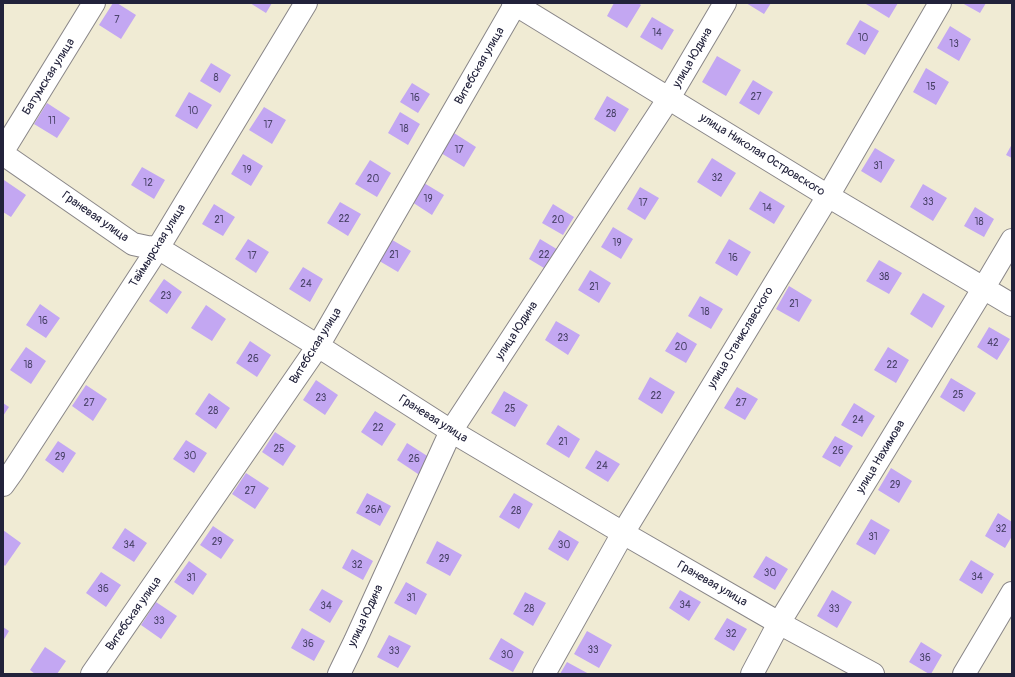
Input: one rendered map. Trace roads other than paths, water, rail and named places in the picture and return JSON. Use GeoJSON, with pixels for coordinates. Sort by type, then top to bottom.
{"type":"FeatureCollection","features":[{"type":"Feature","properties":{"kind":"street","name":"Батумская улица"},"geometry":{"type":"LineString","coordinates":[[3,152],[94,3]]}},
{"type":"Feature","properties":{"kind":"street","name":"Таймырская улица"},"geometry":{"type":"LineString","coordinates":[[3,485],[18,465],[158,248],[306,3]]}},
{"type":"Feature","properties":{"kind":"street","name":"улица Николая Островского"},"geometry":{"type":"LineString","coordinates":[[515,3],[828,196],[1012,305]]}},
{"type":"Feature","properties":{"kind":"street","name":"Витебская улица"},"geometry":{"type":"LineString","coordinates":[[92,674],[318,346],[515,3]]}},
{"type":"Feature","properties":{"kind":"street","name":"улица Юдина"},"geometry":{"type":"LineString","coordinates":[[339,674],[451,431],[669,98],[725,3]]}},
{"type":"Feature","properties":{"kind":"street","name":"улица Станиславского"},"geometry":{"type":"LineString","coordinates":[[544,674],[623,532],[828,196],[940,3]]}},
{"type":"Feature","properties":{"kind":"street","name":"Граневая улица"},"geometry":{"type":"LineString","coordinates":[[3,152],[133,244],[158,248],[318,346],[451,431],[780,623],[873,674]]}},
{"type":"Feature","properties":{"kind":"street","name":"улица Нахимова"},"geometry":{"type":"LineString","coordinates":[[752,674],[780,623],[1012,240]]}},
{"type":"Feature","properties":{"kind":"street"},"geometry":{"type":"LineString","coordinates":[[964,674],[1012,593]]}}]}
